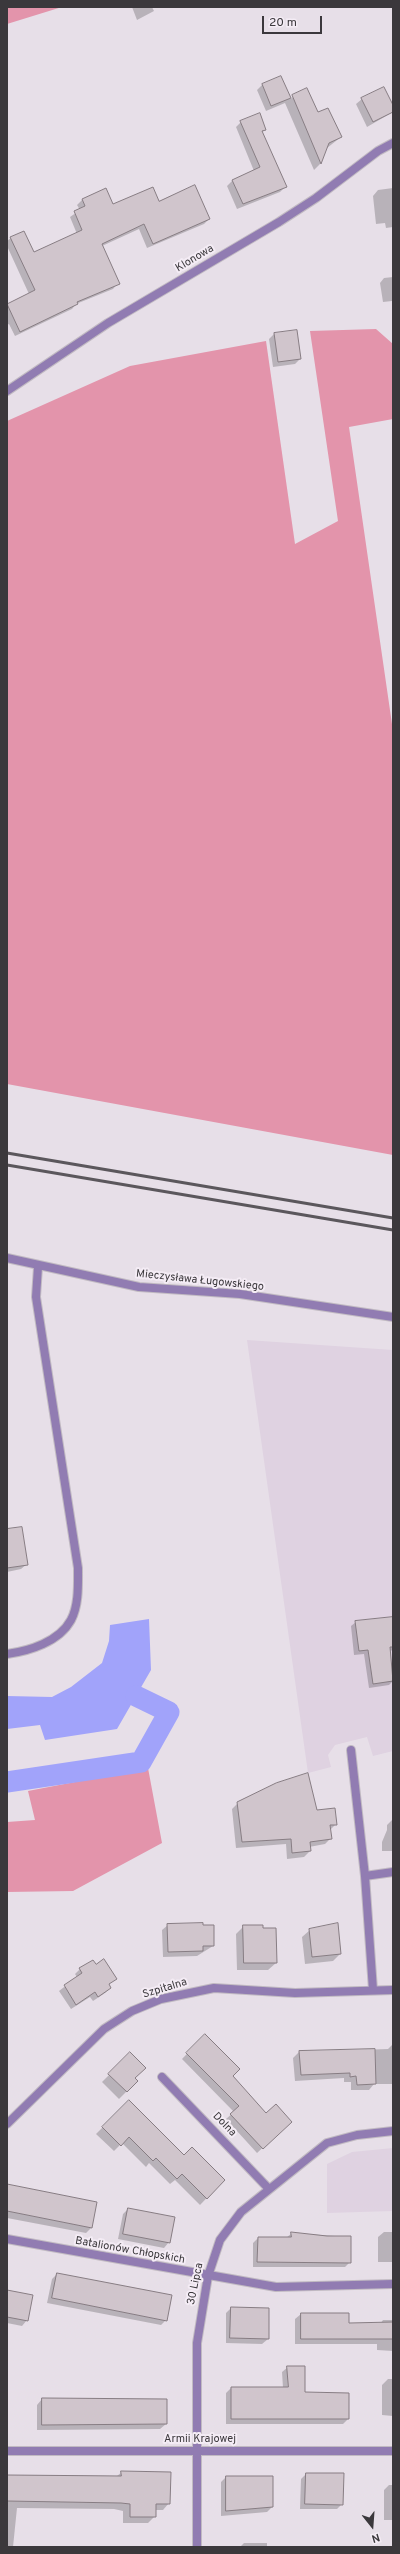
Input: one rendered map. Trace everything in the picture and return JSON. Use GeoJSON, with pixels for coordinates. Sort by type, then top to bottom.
{"type":"FeatureCollection","features":[{"type":"Feature","properties":{"kind":"street","name":"Klonowa"},"geometry":{"type":"LineString","coordinates":[[7,391],[108,323],[298,210],[378,151],[393,143]]}},
{"type":"Feature","properties":{"kind":"street","name":"Mieczysława Ługowskiego"},"geometry":{"type":"LineString","coordinates":[[7,1258],[38,1267],[139,1287],[240,1294],[393,1317]]}},
{"type":"Feature","properties":{"kind":"street"},"geometry":{"type":"LineString","coordinates":[[7,1654],[40,1646],[58,1635],[71,1620],[77,1600],[78,1568],[36,1297],[38,1267]]}},
{"type":"Feature","properties":{"kind":"street"},"geometry":{"type":"LineString","coordinates":[[351,1750],[365,1876],[373,1990]]}},
{"type":"Feature","properties":{"kind":"street"},"geometry":{"type":"LineString","coordinates":[[365,1876],[393,1872]]}},
{"type":"Feature","properties":{"kind":"street","name":"Szpitalna"},"geometry":{"type":"LineString","coordinates":[[7,2124],[104,2029],[132,2011],[161,1999],[214,1988],[295,1993],[393,1990]]}},
{"type":"Feature","properties":{"kind":"street","name":"Dolna"},"geometry":{"type":"LineString","coordinates":[[162,2077],[269,2189]]}},
{"type":"Feature","properties":{"kind":"street","name":"30 Lipca"},"geometry":{"type":"LineString","coordinates":[[197,2547],[197,2343],[208,2276],[214,2253],[229,2226],[269,2189],[327,2143],[357,2135],[393,2131]]}},
{"type":"Feature","properties":{"kind":"street","name":"Batalionów Chłopskich"},"geometry":{"type":"LineString","coordinates":[[7,2239],[276,2287],[393,2284]]}},
{"type":"Feature","properties":{"kind":"street","name":"Armii Krajowej"},"geometry":{"type":"LineString","coordinates":[[7,2451],[393,2451]]}},
{"type":"Feature","properties":{"kind":"shaded area"},"geometry":{"type":"Polygon","coordinates":[[[7,7],[62,7],[7,24],[7,7]]]}},
{"type":"Feature","properties":{"kind":"shaded area"},"geometry":{"type":"Polygon","coordinates":[[[376,329],[393,344],[393,419],[349,427],[393,731],[393,1155],[7,1084],[7,421],[130,366],[266,341],[295,544],[338,521],[310,331],[376,329]]]}},
{"type":"Feature","properties":{"kind":"shaded area"},"geometry":{"type":"Polygon","coordinates":[[[247,1340],[393,1350],[393,1751],[373,1756],[367,1737],[335,1745],[328,1755],[331,1767],[308,1773],[247,1340]]]}},
{"type":"Feature","properties":{"kind":"shaded area"},"geometry":{"type":"Polygon","coordinates":[[[148,1768],[162,1843],[73,1891],[7,1892],[7,1822],[35,1820],[28,1791],[148,1768]]]}},
{"type":"Feature","properties":{"kind":"shaded area"},"geometry":{"type":"Polygon","coordinates":[[[393,2148],[393,2211],[327,2213],[327,2164],[352,2152],[393,2148]]]}},
{"type":"Feature","properties":{"kind":"water"},"geometry":{"type":"Polygon","coordinates":[[[149,1619],[151,1670],[117,1729],[45,1740],[40,1725],[7,1729],[7,1696],[52,1697],[71,1687],[102,1663],[109,1641],[110,1625],[149,1619]]]}},
{"type":"Feature","properties":{"kind":"building"},"geometry":{"type":"Polygon","coordinates":[[[281,76],[291,98],[271,106],[262,84],[281,76]]]}},
{"type":"Feature","properties":{"kind":"building"},"geometry":{"type":"Polygon","coordinates":[[[384,87],[393,105],[393,112],[373,122],[361,98],[384,87]]]}},
{"type":"Feature","properties":{"kind":"building"},"geometry":{"type":"Polygon","coordinates":[[[307,88],[318,112],[328,108],[342,137],[329,143],[321,164],[292,95],[307,88]]]}},
{"type":"Feature","properties":{"kind":"building"},"geometry":{"type":"Polygon","coordinates":[[[260,113],[266,130],[262,131],[287,187],[243,204],[232,180],[260,167],[240,121],[260,113]]]}},
{"type":"Feature","properties":{"kind":"building"},"geometry":{"type":"Polygon","coordinates":[[[195,185],[210,219],[153,244],[144,224],[102,244],[120,284],[77,302],[78,304],[20,332],[7,304],[35,290],[10,237],[24,231],[34,252],[82,230],[74,211],[85,206],[82,199],[106,188],[113,204],[153,187],[159,201],[195,185]]]}},
{"type":"Feature","properties":{"kind":"building"},"geometry":{"type":"Polygon","coordinates":[[[297,330],[301,359],[278,362],[274,333],[297,330]]]}},
{"type":"Feature","properties":{"kind":"building"},"geometry":{"type":"Polygon","coordinates":[[[22,1527],[28,1565],[7,1568],[7,1529],[22,1527]]]}},
{"type":"Feature","properties":{"kind":"building"},"geometry":{"type":"Polygon","coordinates":[[[393,1617],[393,1647],[390,1647],[393,1681],[373,1684],[368,1650],[359,1651],[355,1621],[393,1617]]]}},
{"type":"Feature","properties":{"kind":"building"},"geometry":{"type":"Polygon","coordinates":[[[308,1773],[317,1810],[335,1808],[337,1825],[330,1825],[332,1839],[310,1842],[311,1851],[292,1853],[291,1839],[242,1842],[237,1802],[276,1783],[308,1773]]]}},
{"type":"Feature","properties":{"kind":"building"},"geometry":{"type":"Polygon","coordinates":[[[203,1923],[203,1925],[214,1925],[214,1946],[203,1946],[203,1951],[168,1952],[167,1924],[203,1923]]]}},
{"type":"Feature","properties":{"kind":"building"},"geometry":{"type":"Polygon","coordinates":[[[338,1923],[341,1954],[312,1957],[309,1929],[338,1923]]]}},
{"type":"Feature","properties":{"kind":"building"},"geometry":{"type":"Polygon","coordinates":[[[243,1925],[263,1925],[263,1928],[276,1928],[277,1963],[244,1963],[243,1925]]]}},
{"type":"Feature","properties":{"kind":"building"},"geometry":{"type":"Polygon","coordinates":[[[104,1959],[117,1979],[109,1984],[111,1988],[98,1997],[95,1992],[76,2005],[64,1985],[82,1973],[79,1968],[93,1960],[96,1964],[104,1959]]]}},
{"type":"Feature","properties":{"kind":"building"},"geometry":{"type":"Polygon","coordinates":[[[205,2034],[240,2069],[233,2076],[266,2113],[276,2104],[292,2122],[263,2149],[230,2114],[239,2106],[186,2053],[205,2034]]]}},
{"type":"Feature","properties":{"kind":"building"},"geometry":{"type":"Polygon","coordinates":[[[375,2049],[376,2084],[357,2085],[356,2076],[350,2077],[350,2073],[301,2075],[299,2051],[375,2049]]]}},
{"type":"Feature","properties":{"kind":"building"},"geometry":{"type":"Polygon","coordinates":[[[130,2052],[146,2068],[135,2078],[138,2081],[127,2092],[108,2074],[130,2052]]]}},
{"type":"Feature","properties":{"kind":"building"},"geometry":{"type":"Polygon","coordinates":[[[129,2100],[184,2155],[192,2147],[225,2180],[207,2199],[182,2174],[177,2179],[156,2158],[153,2161],[129,2137],[121,2146],[102,2127],[129,2100]]]}},
{"type":"Feature","properties":{"kind":"building"},"geometry":{"type":"Polygon","coordinates":[[[7,2184],[97,2202],[92,2228],[7,2211],[7,2184]]]}},
{"type":"Feature","properties":{"kind":"building"},"geometry":{"type":"Polygon","coordinates":[[[128,2208],[175,2217],[170,2243],[123,2234],[128,2208]]]}},
{"type":"Feature","properties":{"kind":"building"},"geometry":{"type":"Polygon","coordinates":[[[291,2232],[327,2236],[351,2236],[351,2263],[257,2262],[258,2237],[291,2237],[291,2232]]]}},
{"type":"Feature","properties":{"kind":"building"},"geometry":{"type":"Polygon","coordinates":[[[57,2273],[172,2295],[167,2321],[52,2298],[57,2273]]]}},
{"type":"Feature","properties":{"kind":"building"},"geometry":{"type":"Polygon","coordinates":[[[7,2290],[33,2295],[28,2321],[7,2317],[7,2290]]]}},
{"type":"Feature","properties":{"kind":"building"},"geometry":{"type":"Polygon","coordinates":[[[231,2307],[269,2308],[269,2339],[230,2338],[231,2307]]]}},
{"type":"Feature","properties":{"kind":"building"},"geometry":{"type":"Polygon","coordinates":[[[301,2313],[349,2313],[349,2323],[393,2322],[393,2339],[301,2339],[301,2313]]]}},
{"type":"Feature","properties":{"kind":"building"},"geometry":{"type":"Polygon","coordinates":[[[287,2366],[305,2366],[305,2392],[349,2393],[349,2419],[231,2419],[231,2387],[288,2387],[287,2366]]]}},
{"type":"Feature","properties":{"kind":"building"},"geometry":{"type":"Polygon","coordinates":[[[42,2398],[167,2399],[167,2424],[42,2425],[42,2398]]]}},
{"type":"Feature","properties":{"kind":"building"},"geometry":{"type":"Polygon","coordinates":[[[121,2471],[171,2472],[170,2504],[156,2504],[156,2517],[130,2517],[130,2504],[7,2501],[7,2475],[121,2476],[121,2471]]]}},
{"type":"Feature","properties":{"kind":"building"},"geometry":{"type":"Polygon","coordinates":[[[306,2473],[344,2473],[343,2505],[305,2504],[306,2473]]]}},
{"type":"Feature","properties":{"kind":"building"},"geometry":{"type":"Polygon","coordinates":[[[226,2476],[273,2476],[273,2507],[226,2511],[226,2476]]]}},
{"type":"Feature","properties":{"kind":"waterway"},"geometry":{"type":"LineString","coordinates":[[7,1782],[141,1762],[169,1712],[136,1696]]}},
{"type":"Feature","properties":{"kind":"railway"},"geometry":{"type":"LineString","coordinates":[[7,1153],[393,1218]]}},
{"type":"Feature","properties":{"kind":"railway"},"geometry":{"type":"LineString","coordinates":[[7,1165],[393,1230]]}}]}
